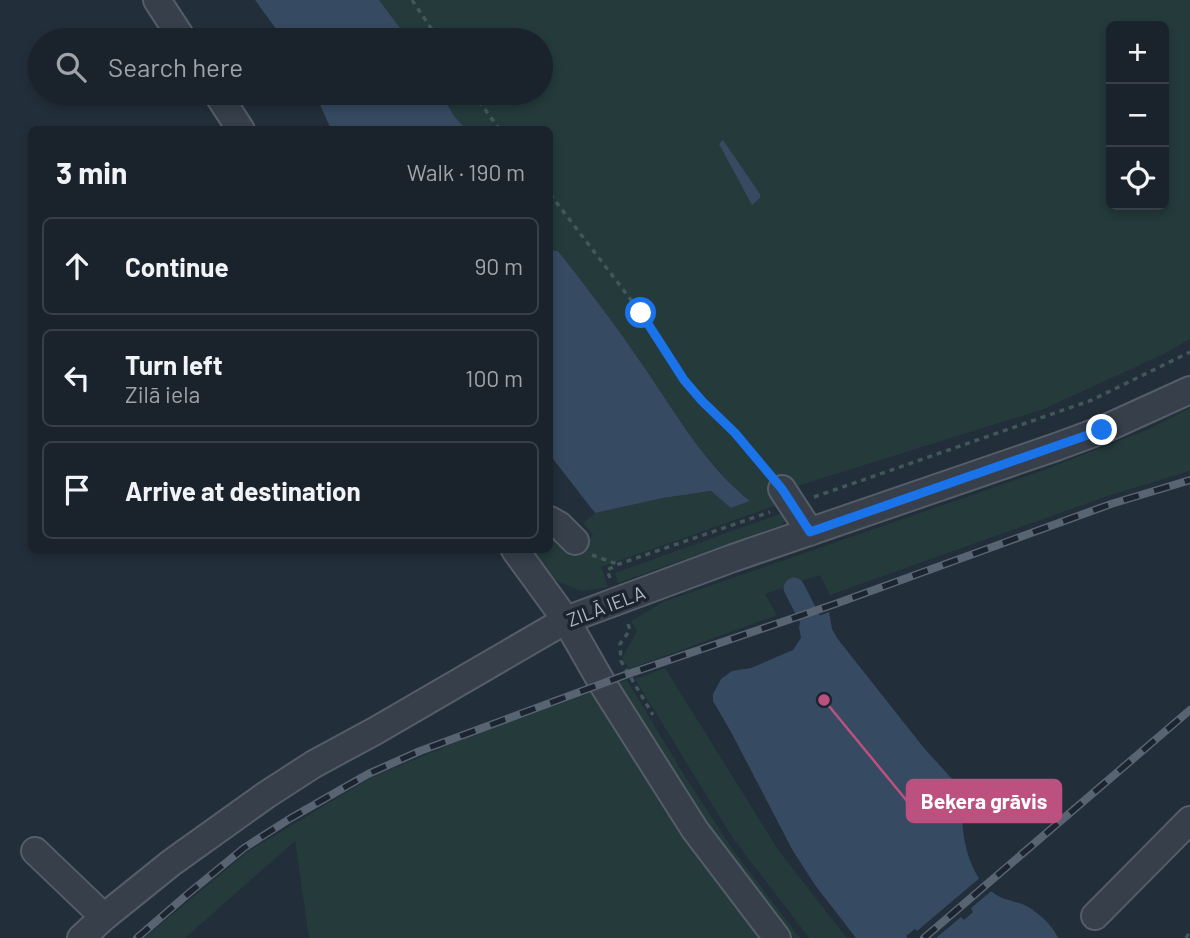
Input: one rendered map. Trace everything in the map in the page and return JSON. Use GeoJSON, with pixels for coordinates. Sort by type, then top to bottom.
{"type":"FeatureCollection","features":[{"type":"Feature","properties":{"kind":"street"},"geometry":{"type":"LineString","coordinates":[[157,0],[175,28]]}},
{"type":"Feature","properties":{"kind":"street"},"geometry":{"type":"LineString","coordinates":[[225,105],[238,126]]}},
{"type":"Feature","properties":{"kind":"street","name":"ZILĀ IELA"},"geometry":{"type":"LineString","coordinates":[[82,938],[171,863],[266,795],[314,764],[566,620],[733,558],[1102,430],[1190,390]]}},
{"type":"Feature","properties":{"kind":"street"},"geometry":{"type":"LineString","coordinates":[[788,497],[810,532]]}},
{"type":"Feature","properties":{"kind":"street"},"geometry":{"type":"LineString","coordinates":[[553,522],[575,541]]}},
{"type":"Feature","properties":{"kind":"street"},"geometry":{"type":"LineString","coordinates":[[517,553],[566,620],[602,683],[695,830],[777,938]]}},
{"type":"Feature","properties":{"kind":"street"},"geometry":{"type":"LineString","coordinates":[[1095,916],[1190,820]]}},
{"type":"Feature","properties":{"kind":"street"},"geometry":{"type":"LineString","coordinates":[[35,851],[104,917]]}},
{"type":"Feature","properties":{"kind":"path"},"geometry":{"type":"LineString","coordinates":[[412,0],[431,28]]}},
{"type":"Feature","properties":{"kind":"path"},"geometry":{"type":"LineString","coordinates":[[482,105],[497,126]]}},
{"type":"Feature","properties":{"kind":"path"},"geometry":{"type":"LineString","coordinates":[[553,198],[641,313],[684,380],[735,433],[788,497]]}},
{"type":"Feature","properties":{"kind":"path"},"geometry":{"type":"LineString","coordinates":[[613,584],[607,570],[788,497],[1092,400],[1190,352]]}},
{"type":"Feature","properties":{"kind":"path"},"geometry":{"type":"LineString","coordinates":[[628,624],[630,630],[620,644],[621,662],[659,725]]}},
{"type":"Feature","properties":{"kind":"path"},"geometry":{"type":"LineString","coordinates":[[1186,938],[1190,932]]}},
{"type":"Feature","properties":{"kind":"green space"},"geometry":{"type":"Polygon","coordinates":[[[379,0],[1190,0],[1190,339],[1166,353],[1044,409],[775,493],[780,504],[601,567],[608,587],[581,591],[545,573],[529,553],[553,553],[553,532],[575,550],[593,535],[583,523],[595,513],[711,491],[732,508],[750,501],[705,455],[602,308],[558,251],[553,250],[553,126],[463,126],[448,105],[553,105],[553,28],[400,28],[379,0]]]}},
{"type":"Feature","properties":{"kind":"green space"},"geometry":{"type":"Polygon","coordinates":[[[1190,408],[1190,471],[1108,496],[830,595],[820,575],[765,594],[777,615],[629,669],[622,658],[637,631],[631,621],[663,602],[1041,471],[1149,429],[1190,408]]]}},
{"type":"Feature","properties":{"kind":"green space"},"geometry":{"type":"Polygon","coordinates":[[[785,512],[787,519],[782,525],[618,583],[615,573],[785,512]]]}},
{"type":"Feature","properties":{"kind":"green space"},"geometry":{"type":"Polygon","coordinates":[[[665,668],[779,851],[847,938],[809,938],[732,837],[635,679],[665,668]]]}},
{"type":"Feature","properties":{"kind":"green space"},"geometry":{"type":"Polygon","coordinates":[[[627,680],[733,850],[800,938],[791,938],[714,836],[616,683],[627,680]]]}},
{"type":"Feature","properties":{"kind":"green space"},"geometry":{"type":"Polygon","coordinates":[[[590,693],[605,707],[763,938],[309,938],[295,841],[185,938],[144,938],[247,852],[370,778],[476,734],[590,693]]]}},
{"type":"Feature","properties":{"kind":"water"},"geometry":{"type":"Polygon","coordinates":[[[255,0],[379,0],[400,28],[275,28],[255,0]]]}},
{"type":"Feature","properties":{"kind":"water"},"geometry":{"type":"Polygon","coordinates":[[[320,105],[448,105],[463,126],[330,126],[320,105]]]}},
{"type":"Feature","properties":{"kind":"water"},"geometry":{"type":"Polygon","coordinates":[[[723,140],[760,194],[760,198],[752,205],[719,144],[723,140]]]}},
{"type":"Feature","properties":{"kind":"water"},"geometry":{"type":"Polygon","coordinates":[[[553,250],[558,251],[602,308],[706,456],[750,501],[731,508],[711,491],[595,513],[553,459],[553,250]]]}},
{"type":"Feature","properties":{"kind":"water"},"geometry":{"type":"Polygon","coordinates":[[[829,612],[832,629],[837,638],[924,748],[963,791],[962,821],[967,852],[980,879],[1002,898],[1022,904],[1037,913],[1050,925],[1058,938],[856,938],[815,885],[793,851],[713,701],[713,694],[721,679],[732,671],[751,668],[793,650],[801,638],[800,623],[829,612]]]}},
{"type":"Feature","properties":{"kind":"pier"},"geometry":{"type":"Polygon","coordinates":[[[982,876],[994,889],[971,908],[973,912],[964,920],[961,917],[936,938],[907,938],[906,936],[915,929],[917,931],[982,876]]]}},
{"type":"Feature","properties":{"kind":"waterway"},"geometry":{"type":"LineString","coordinates":[[794,588],[810,619],[814,644]]}},
{"type":"Feature","properties":{"kind":"railway"},"geometry":{"type":"LineString","coordinates":[[137,938],[244,848],[368,774],[420,751],[628,674],[835,604],[1111,504],[1190,480]]}},
{"type":"Feature","properties":{"kind":"railway"},"geometry":{"type":"LineString","coordinates":[[924,938],[1190,710]]}},
{"type":"Feature","properties":{"kind":"place","name":"Beķera grāvis"},"geometry":{"type":"Point","coordinates":[824,700]}},
{"type":"Feature","properties":{"kind":"route"},"geometry":{"type":"LineString","coordinates":[[641,313],[684,380],[735,433],[782,489],[810,532],[1102,430]]}}]}
